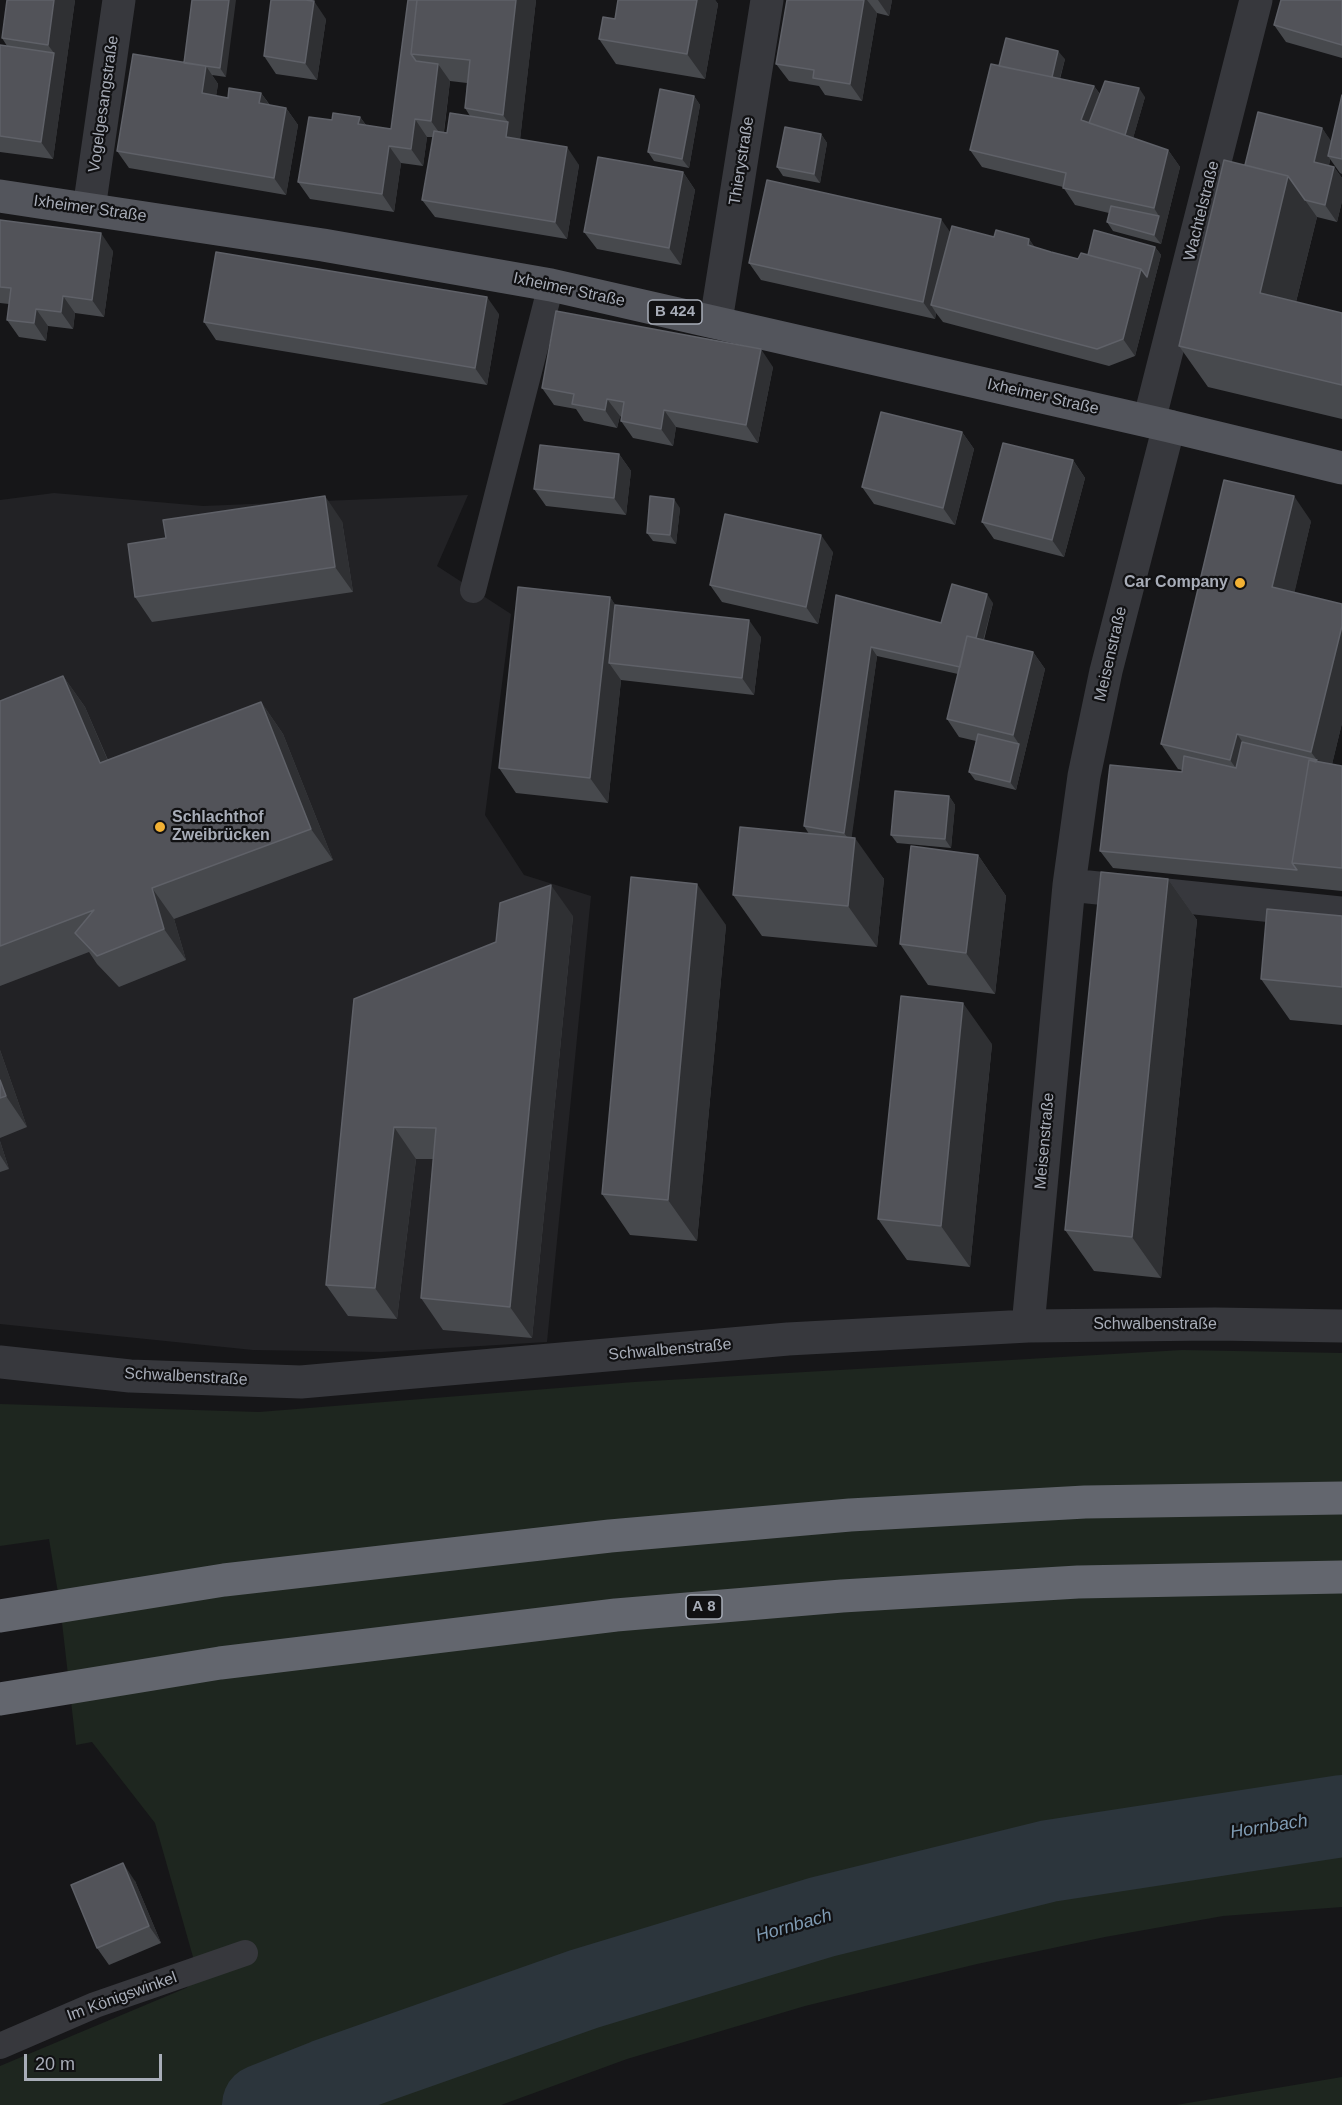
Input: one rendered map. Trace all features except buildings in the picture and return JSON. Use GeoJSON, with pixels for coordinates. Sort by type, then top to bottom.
{"type":"FeatureCollection","features":[{"type":"Feature","properties":{"kind":"highway"},"geometry":{"type":"LineString","coordinates":[[0,1616],[224,1580],[609,1536],[787,1520],[1085,1502],[1342,1498]]}},
{"type":"Feature","properties":{"kind":"highway","name":"A 8"},"geometry":{"type":"LineString","coordinates":[[0,1699],[220,1663],[640,1613],[842,1596],[1078,1582],[1342,1577]]}},
{"type":"Feature","properties":{"kind":"main road","name":"Ixheimer Straße"},"geometry":{"type":"LineString","coordinates":[[0,196],[323,245],[551,285],[716,321],[1342,468]]}},
{"type":"Feature","properties":{"kind":"street","name":"Vogelgesangstraße"},"geometry":{"type":"LineString","coordinates":[[89,209],[119,0]]}},
{"type":"Feature","properties":{"kind":"street","name":"Thierystraße"},"geometry":{"type":"LineString","coordinates":[[716,321],[767,0]]}},
{"type":"Feature","properties":{"kind":"street","name":"Wachtelstraße"},"geometry":{"type":"LineString","coordinates":[[1159,424],[1256,0]]}},
{"type":"Feature","properties":{"kind":"street","name":"Meisenstraße"},"geometry":{"type":"LineString","coordinates":[[1028,1326],[1069,885],[1084,776],[1159,424]]}},
{"type":"Feature","properties":{"kind":"street"},"geometry":{"type":"LineString","coordinates":[[1069,885],[1342,914]]}},
{"type":"Feature","properties":{"kind":"street","name":"Schwalbenstraße"},"geometry":{"type":"LineString","coordinates":[[0,1362],[130,1376],[301,1382],[789,1340],[1028,1326],[1215,1324],[1342,1326]]}},
{"type":"Feature","properties":{"kind":"lane"},"geometry":{"type":"LineString","coordinates":[[473,590],[551,285]]}},
{"type":"Feature","properties":{"kind":"lane","name":"Im Königswinkel"},"geometry":{"type":"LineString","coordinates":[[0,2046],[95,2006],[245,1953]]}},
{"type":"Feature","properties":{"kind":"shaded area","name":"Schlachthof Zweibrücken"},"geometry":{"type":"Polygon","coordinates":[[[54,493],[203,506],[468,495],[437,566],[511,614],[485,815],[524,875],[591,896],[547,1342],[381,1352],[253,1350],[0,1324],[0,500],[54,493]]]}},
{"type":"Feature","properties":{"kind":"shaded area"},"geometry":{"type":"Polygon","coordinates":[[[1182,1350],[1342,1353],[1342,1907],[1223,1916],[1105,1937],[977,1964],[805,2006],[627,2059],[501,2105],[0,2105],[0,2066],[186,1988],[199,1978],[155,1823],[92,1742],[76,1745],[60,1605],[49,1539],[0,1546],[0,1404],[259,1412],[634,1382],[1182,1350]]]}},
{"type":"Feature","properties":{"kind":"shaded area"},"geometry":{"type":"Polygon","coordinates":[[[1342,2077],[1342,2105],[1176,2105],[1342,2077]]]}},
{"type":"Feature","properties":{"kind":"waterway","name":"Hornbach"},"geometry":{"type":"LineString","coordinates":[[263,2105],[326,2080],[584,1989],[822,1917],[1049,1861],[1342,1816]]}},
{"type":"Feature","properties":{"kind":"place","name":"Car Company"},"geometry":{"type":"Point","coordinates":[1240,583]}},
{"type":"Feature","properties":{"kind":"place","name":"Schlachthof Zweibrücken"},"geometry":{"type":"Point","coordinates":[160,827]}}]}
